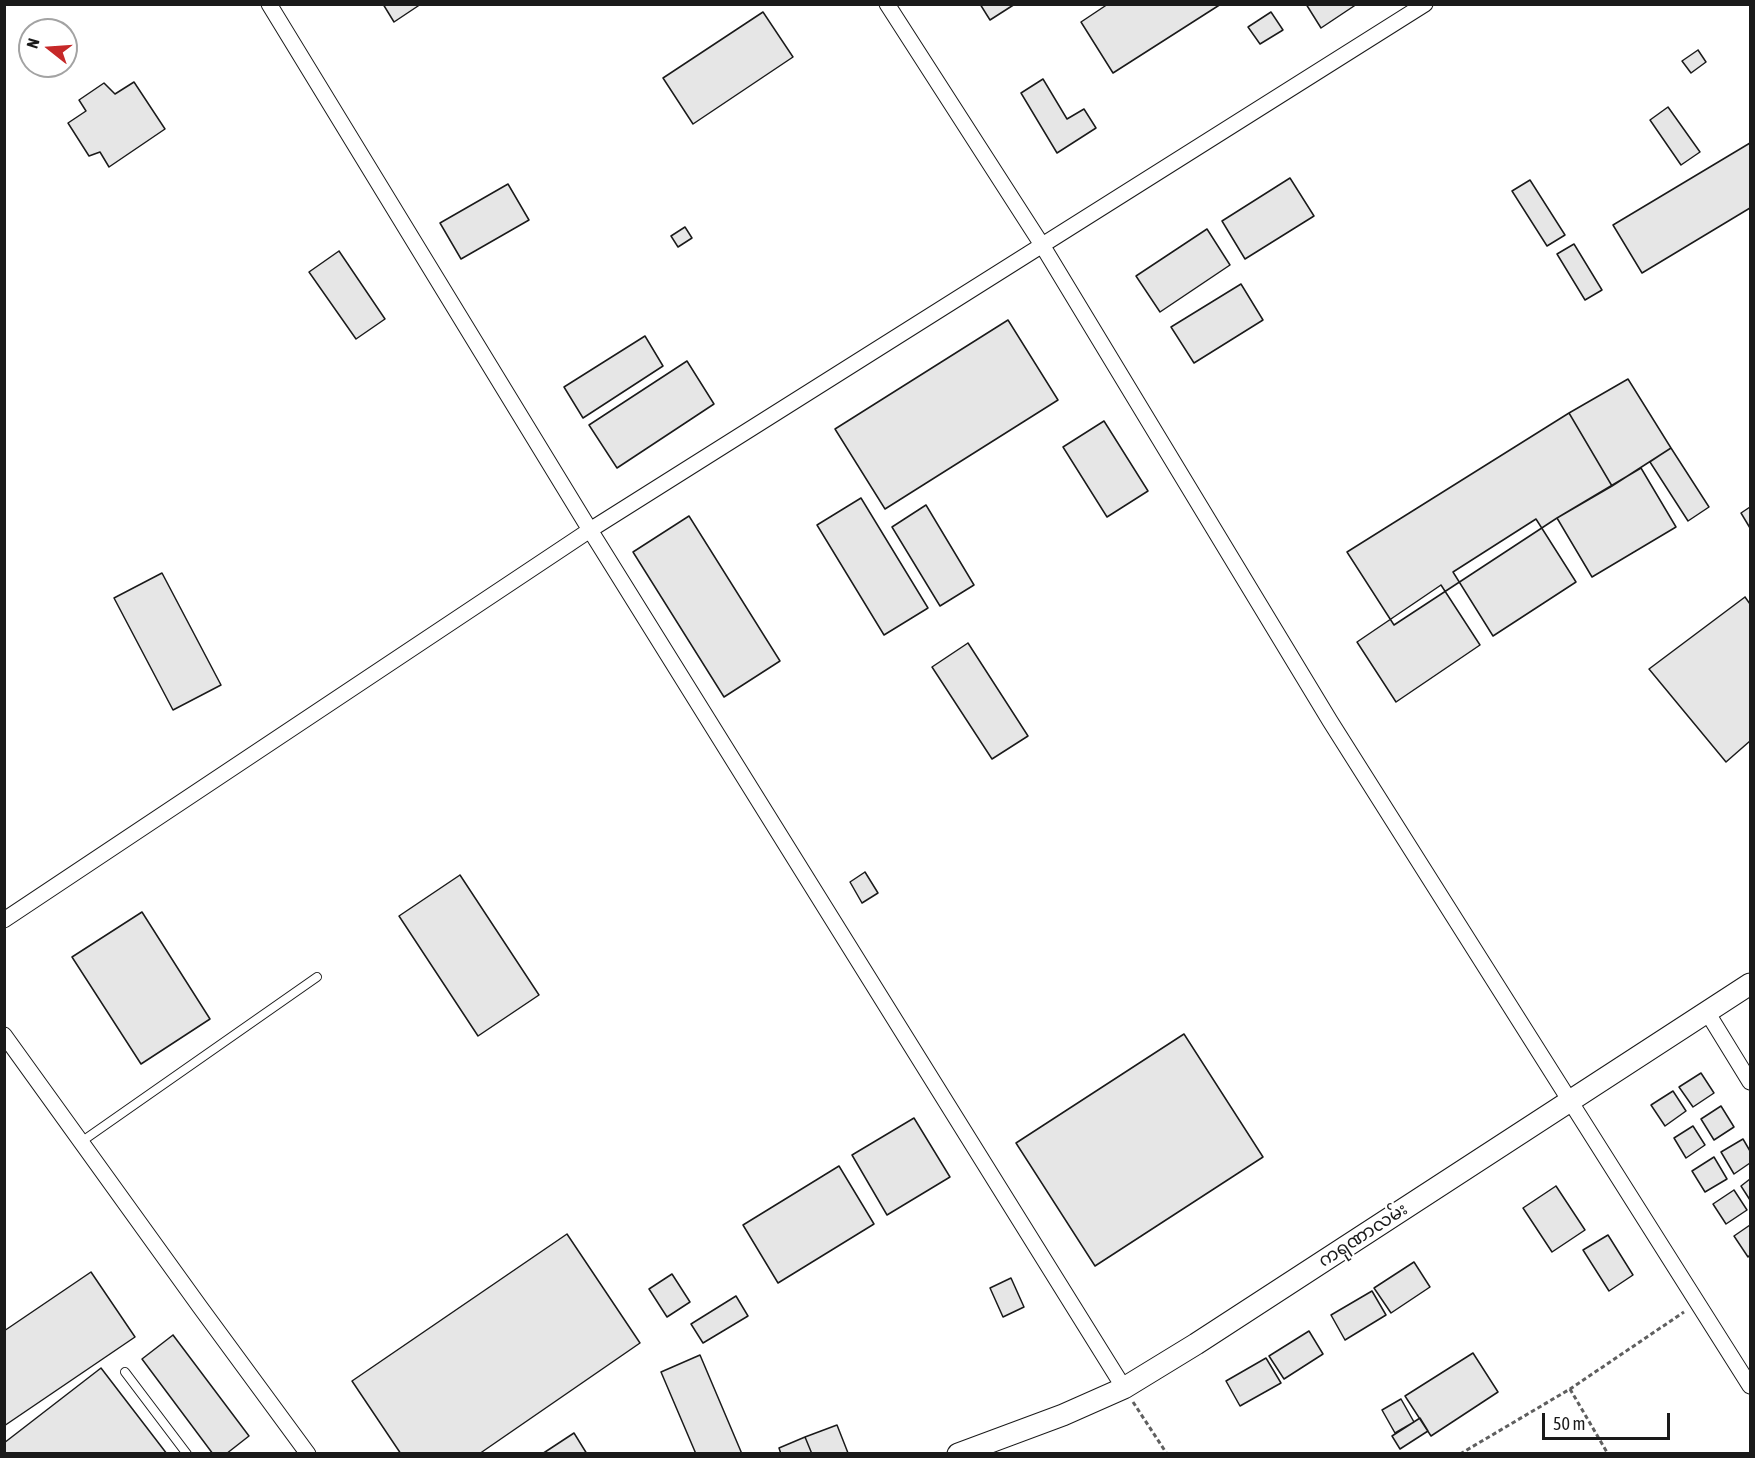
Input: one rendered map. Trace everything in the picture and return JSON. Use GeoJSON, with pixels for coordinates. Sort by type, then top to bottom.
{"type":"FeatureCollection","features":[{"type":"Feature","properties":{"kind":"street"},"geometry":{"type":"LineString","coordinates":[[268,4],[590,530],[1124,1388]]}},
{"type":"Feature","properties":{"kind":"street"},"geometry":{"type":"LineString","coordinates":[[887,4],[1042,245],[1330,721],[1750,1386]]}},
{"type":"Feature","properties":{"kind":"street"},"geometry":{"type":"LineString","coordinates":[[4,920],[590,530],[1425,4]]}},
{"type":"Feature","properties":{"kind":"street","name":"ကရုဏာလမ်း"},"geometry":{"type":"LineString","coordinates":[[958,1454],[1063,1415],[1124,1388],[1197,1344],[1750,984]]}},
{"type":"Feature","properties":{"kind":"street"},"geometry":{"type":"LineString","coordinates":[[1707,1012],[1750,1082]]}},
{"type":"Feature","properties":{"kind":"street"},"geometry":{"type":"LineString","coordinates":[[4,1035],[308,1454]]}},
{"type":"Feature","properties":{"kind":"lane"},"geometry":{"type":"LineString","coordinates":[[81,1142],[317,977]]}},
{"type":"Feature","properties":{"kind":"lane"},"geometry":{"type":"LineString","coordinates":[[125,1372],[187,1454]]}},
{"type":"Feature","properties":{"kind":"path"},"geometry":{"type":"LineString","coordinates":[[1460,1454],[1570,1389],[1698,1303]]}},
{"type":"Feature","properties":{"kind":"path"},"geometry":{"type":"LineString","coordinates":[[1124,1388],[1167,1454]]}},
{"type":"Feature","properties":{"kind":"path"},"geometry":{"type":"LineString","coordinates":[[1570,1389],[1608,1454]]}},
{"type":"Feature","properties":{"kind":"building"},"geometry":{"type":"Polygon","coordinates":[[[383,4],[421,4],[394,22],[383,4]]]}},
{"type":"Feature","properties":{"kind":"building"},"geometry":{"type":"Polygon","coordinates":[[[980,4],[1015,4],[990,20],[980,4]]]}},
{"type":"Feature","properties":{"kind":"building"},"geometry":{"type":"Polygon","coordinates":[[[1108,4],[1221,4],[1113,73],[1081,22],[1108,4]]]}},
{"type":"Feature","properties":{"kind":"building"},"geometry":{"type":"Polygon","coordinates":[[[1306,4],[1357,4],[1321,28],[1306,4]]]}},
{"type":"Feature","properties":{"kind":"building"},"geometry":{"type":"Polygon","coordinates":[[[763,12],[793,57],[693,124],[663,78],[763,12]]]}},
{"type":"Feature","properties":{"kind":"building"},"geometry":{"type":"Polygon","coordinates":[[[1271,12],[1283,30],[1260,44],[1248,27],[1271,12]]]}},
{"type":"Feature","properties":{"kind":"building"},"geometry":{"type":"Polygon","coordinates":[[[1698,50],[1706,62],[1691,73],[1682,61],[1698,50]]]}},
{"type":"Feature","properties":{"kind":"building"},"geometry":{"type":"Polygon","coordinates":[[[1043,79],[1067,119],[1084,109],[1096,128],[1057,153],[1021,93],[1043,79]]]}},
{"type":"Feature","properties":{"kind":"building"},"geometry":{"type":"Polygon","coordinates":[[[134,82],[165,129],[109,167],[100,152],[89,156],[68,123],[86,111],[79,100],[104,83],[115,94],[134,82]]]}},
{"type":"Feature","properties":{"kind":"building"},"geometry":{"type":"Polygon","coordinates":[[[1668,107],[1700,152],[1681,165],[1650,120],[1668,107]]]}},
{"type":"Feature","properties":{"kind":"building"},"geometry":{"type":"Polygon","coordinates":[[[1750,143],[1750,208],[1642,273],[1613,225],[1750,143]]]}},
{"type":"Feature","properties":{"kind":"building"},"geometry":{"type":"Polygon","coordinates":[[[1290,178],[1314,216],[1245,259],[1222,221],[1290,178]]]}},
{"type":"Feature","properties":{"kind":"building"},"geometry":{"type":"Polygon","coordinates":[[[1530,180],[1565,235],[1547,246],[1512,191],[1530,180]]]}},
{"type":"Feature","properties":{"kind":"building"},"geometry":{"type":"Polygon","coordinates":[[[508,184],[529,220],[461,259],[440,223],[508,184]]]}},
{"type":"Feature","properties":{"kind":"building"},"geometry":{"type":"Polygon","coordinates":[[[685,227],[692,238],[678,247],[671,236],[685,227]]]}},
{"type":"Feature","properties":{"kind":"building"},"geometry":{"type":"Polygon","coordinates":[[[1207,229],[1230,265],[1160,312],[1136,276],[1207,229]]]}},
{"type":"Feature","properties":{"kind":"building"},"geometry":{"type":"Polygon","coordinates":[[[1574,244],[1602,290],[1585,300],[1557,254],[1574,244]]]}},
{"type":"Feature","properties":{"kind":"building"},"geometry":{"type":"Polygon","coordinates":[[[339,251],[385,319],[356,339],[309,272],[339,251]]]}},
{"type":"Feature","properties":{"kind":"building"},"geometry":{"type":"Polygon","coordinates":[[[1241,284],[1263,320],[1194,363],[1171,327],[1241,284]]]}},
{"type":"Feature","properties":{"kind":"building"},"geometry":{"type":"Polygon","coordinates":[[[1008,320],[1058,400],[885,509],[835,429],[1008,320]]]}},
{"type":"Feature","properties":{"kind":"building"},"geometry":{"type":"Polygon","coordinates":[[[645,336],[663,366],[583,418],[564,387],[645,336]]]}},
{"type":"Feature","properties":{"kind":"building"},"geometry":{"type":"Polygon","coordinates":[[[687,361],[714,404],[617,468],[589,425],[687,361]]]}},
{"type":"Feature","properties":{"kind":"building"},"geometry":{"type":"Polygon","coordinates":[[[1628,379],[1671,448],[1612,486],[1569,413],[1628,379]]]}},
{"type":"Feature","properties":{"kind":"building"},"geometry":{"type":"Polygon","coordinates":[[[1569,413],[1612,486],[1557,518],[1394,625],[1347,552],[1569,413]]]}},
{"type":"Feature","properties":{"kind":"building"},"geometry":{"type":"Polygon","coordinates":[[[1104,421],[1148,491],[1107,517],[1063,447],[1104,421]]]}},
{"type":"Feature","properties":{"kind":"building"},"geometry":{"type":"Polygon","coordinates":[[[1671,448],[1709,507],[1688,521],[1650,462],[1671,448]]]}},
{"type":"Feature","properties":{"kind":"building"},"geometry":{"type":"Polygon","coordinates":[[[1641,468],[1676,527],[1592,577],[1557,518],[1641,468]]]}},
{"type":"Feature","properties":{"kind":"building"},"geometry":{"type":"Polygon","coordinates":[[[861,498],[928,608],[884,635],[817,525],[861,498]]]}},
{"type":"Feature","properties":{"kind":"building"},"geometry":{"type":"Polygon","coordinates":[[[926,505],[974,585],[940,606],[892,527],[926,505]]]}},
{"type":"Feature","properties":{"kind":"building"},"geometry":{"type":"Polygon","coordinates":[[[1750,507],[1750,528],[1741,513],[1750,507]]]}},
{"type":"Feature","properties":{"kind":"building"},"geometry":{"type":"Polygon","coordinates":[[[689,516],[780,661],[724,697],[633,552],[689,516]]]}},
{"type":"Feature","properties":{"kind":"building"},"geometry":{"type":"Polygon","coordinates":[[[1536,519],[1576,582],[1493,636],[1453,572],[1536,519]]]}},
{"type":"Feature","properties":{"kind":"building"},"geometry":{"type":"Polygon","coordinates":[[[162,573],[221,685],[173,710],[114,598],[162,573]]]}},
{"type":"Feature","properties":{"kind":"building"},"geometry":{"type":"Polygon","coordinates":[[[1441,585],[1480,645],[1396,702],[1357,642],[1441,585]]]}},
{"type":"Feature","properties":{"kind":"building"},"geometry":{"type":"Polygon","coordinates":[[[1745,597],[1750,604],[1750,741],[1726,762],[1649,669],[1745,597]]]}},
{"type":"Feature","properties":{"kind":"building"},"geometry":{"type":"Polygon","coordinates":[[[968,643],[1028,736],[992,759],[932,667],[968,643]]]}},
{"type":"Feature","properties":{"kind":"building"},"geometry":{"type":"Polygon","coordinates":[[[865,872],[878,893],[862,903],[850,882],[865,872]]]}},
{"type":"Feature","properties":{"kind":"building"},"geometry":{"type":"Polygon","coordinates":[[[460,875],[539,995],[478,1036],[399,916],[460,875]]]}},
{"type":"Feature","properties":{"kind":"building"},"geometry":{"type":"Polygon","coordinates":[[[142,912],[210,1019],[141,1064],[72,957],[142,912]]]}},
{"type":"Feature","properties":{"kind":"building"},"geometry":{"type":"Polygon","coordinates":[[[1184,1034],[1263,1157],[1095,1266],[1016,1143],[1184,1034]]]}},
{"type":"Feature","properties":{"kind":"building"},"geometry":{"type":"Polygon","coordinates":[[[1701,1073],[1714,1093],[1693,1107],[1679,1087],[1701,1073]]]}},
{"type":"Feature","properties":{"kind":"building"},"geometry":{"type":"Polygon","coordinates":[[[1673,1091],[1686,1111],[1665,1126],[1651,1105],[1673,1091]]]}},
{"type":"Feature","properties":{"kind":"building"},"geometry":{"type":"Polygon","coordinates":[[[1721,1106],[1734,1127],[1714,1140],[1701,1119],[1721,1106]]]}},
{"type":"Feature","properties":{"kind":"building"},"geometry":{"type":"Polygon","coordinates":[[[914,1118],[950,1177],[887,1215],[852,1155],[914,1118]]]}},
{"type":"Feature","properties":{"kind":"building"},"geometry":{"type":"Polygon","coordinates":[[[1693,1126],[1705,1145],[1686,1158],[1674,1138],[1693,1126]]]}},
{"type":"Feature","properties":{"kind":"building"},"geometry":{"type":"Polygon","coordinates":[[[1743,1139],[1750,1151],[1750,1163],[1734,1174],[1721,1152],[1743,1139]]]}},
{"type":"Feature","properties":{"kind":"building"},"geometry":{"type":"Polygon","coordinates":[[[1714,1157],[1727,1179],[1705,1192],[1692,1171],[1714,1157]]]}},
{"type":"Feature","properties":{"kind":"building"},"geometry":{"type":"Polygon","coordinates":[[[839,1166],[874,1224],[778,1283],[743,1225],[839,1166]]]}},
{"type":"Feature","properties":{"kind":"building"},"geometry":{"type":"Polygon","coordinates":[[[1750,1179],[1750,1200],[1741,1186],[1750,1179]]]}},
{"type":"Feature","properties":{"kind":"building"},"geometry":{"type":"Polygon","coordinates":[[[1556,1186],[1585,1230],[1552,1252],[1523,1208],[1556,1186]]]}},
{"type":"Feature","properties":{"kind":"building"},"geometry":{"type":"Polygon","coordinates":[[[1734,1190],[1747,1210],[1726,1224],[1713,1204],[1734,1190]]]}},
{"type":"Feature","properties":{"kind":"building"},"geometry":{"type":"Polygon","coordinates":[[[1750,1225],[1750,1255],[1748,1257],[1734,1236],[1750,1225]]]}},
{"type":"Feature","properties":{"kind":"building"},"geometry":{"type":"Polygon","coordinates":[[[567,1234],[640,1343],[479,1454],[401,1454],[352,1381],[567,1234]]]}},
{"type":"Feature","properties":{"kind":"building"},"geometry":{"type":"Polygon","coordinates":[[[1608,1235],[1633,1275],[1609,1291],[1583,1250],[1608,1235]]]}},
{"type":"Feature","properties":{"kind":"building"},"geometry":{"type":"Polygon","coordinates":[[[1414,1262],[1430,1287],[1391,1313],[1374,1288],[1414,1262]]]}},
{"type":"Feature","properties":{"kind":"building"},"geometry":{"type":"Polygon","coordinates":[[[91,1272],[135,1337],[4,1426],[4,1331],[91,1272]]]}},
{"type":"Feature","properties":{"kind":"building"},"geometry":{"type":"Polygon","coordinates":[[[672,1274],[690,1302],[667,1317],[649,1289],[672,1274]]]}},
{"type":"Feature","properties":{"kind":"building"},"geometry":{"type":"Polygon","coordinates":[[[1011,1278],[1024,1307],[1003,1317],[990,1288],[1011,1278]]]}},
{"type":"Feature","properties":{"kind":"building"},"geometry":{"type":"Polygon","coordinates":[[[1372,1291],[1386,1315],[1345,1340],[1331,1315],[1372,1291]]]}},
{"type":"Feature","properties":{"kind":"building"},"geometry":{"type":"Polygon","coordinates":[[[736,1296],[748,1316],[703,1343],[691,1324],[736,1296]]]}},
{"type":"Feature","properties":{"kind":"building"},"geometry":{"type":"Polygon","coordinates":[[[1309,1331],[1323,1354],[1284,1379],[1269,1356],[1309,1331]]]}},
{"type":"Feature","properties":{"kind":"building"},"geometry":{"type":"Polygon","coordinates":[[[173,1335],[249,1436],[226,1454],[213,1454],[142,1359],[173,1335]]]}},
{"type":"Feature","properties":{"kind":"building"},"geometry":{"type":"Polygon","coordinates":[[[1473,1353],[1498,1392],[1431,1436],[1405,1396],[1473,1353]]]}},
{"type":"Feature","properties":{"kind":"building"},"geometry":{"type":"Polygon","coordinates":[[[700,1355],[742,1454],[696,1454],[661,1372],[700,1355]]]}},
{"type":"Feature","properties":{"kind":"building"},"geometry":{"type":"Polygon","coordinates":[[[1266,1358],[1281,1383],[1240,1406],[1226,1381],[1266,1358]]]}},
{"type":"Feature","properties":{"kind":"building"},"geometry":{"type":"Polygon","coordinates":[[[101,1368],[167,1454],[4,1454],[4,1443],[101,1368]]]}},
{"type":"Feature","properties":{"kind":"building"},"geometry":{"type":"Polygon","coordinates":[[[1401,1399],[1414,1422],[1395,1433],[1382,1410],[1401,1399]]]}},
{"type":"Feature","properties":{"kind":"building"},"geometry":{"type":"Polygon","coordinates":[[[1420,1418],[1428,1431],[1400,1449],[1392,1436],[1420,1418]]]}},
{"type":"Feature","properties":{"kind":"building"},"geometry":{"type":"Polygon","coordinates":[[[837,1425],[848,1453],[812,1454],[805,1437],[837,1425]]]}},
{"type":"Feature","properties":{"kind":"building"},"geometry":{"type":"Polygon","coordinates":[[[574,1433],[587,1454],[542,1454],[574,1433]]]}},
{"type":"Feature","properties":{"kind":"building"},"geometry":{"type":"Polygon","coordinates":[[[805,1437],[812,1454],[781,1454],[779,1448],[805,1437]]]}}]}
